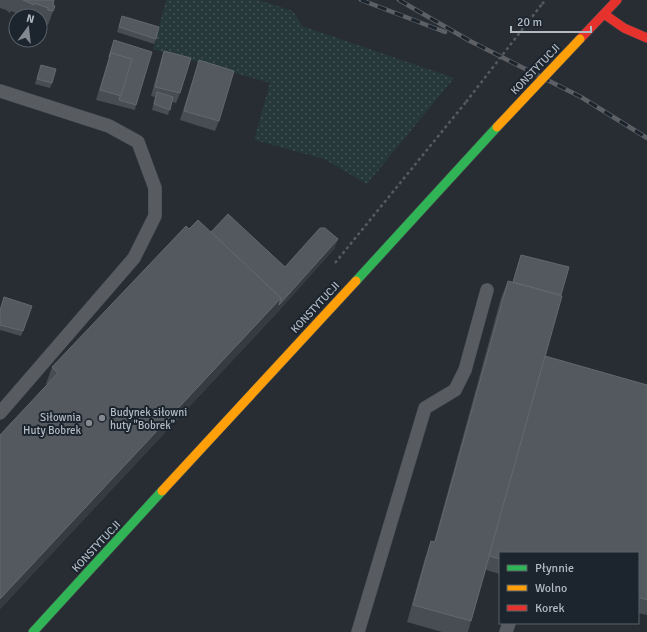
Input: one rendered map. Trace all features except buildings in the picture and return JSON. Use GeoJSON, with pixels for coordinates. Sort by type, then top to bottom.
{"type":"FeatureCollection","features":[{"type":"Feature","properties":{"kind":"street","name":"KONSTYTUCJI"},"geometry":{"type":"LineString","coordinates":[[40,630],[497,127],[617,0]]}},
{"type":"Feature","properties":{"kind":"street"},"geometry":{"type":"LineString","coordinates":[[604,14],[624,28],[647,38]]}},
{"type":"Feature","properties":{"kind":"lane"},"geometry":{"type":"LineString","coordinates":[[0,91],[109,126],[138,142],[155,188],[155,216],[134,258],[0,413]]}},
{"type":"Feature","properties":{"kind":"lane"},"geometry":{"type":"LineString","coordinates":[[358,632],[425,408],[455,390],[465,370],[487,290]]}},
{"type":"Feature","properties":{"kind":"path"},"geometry":{"type":"LineString","coordinates":[[333,266],[466,102],[546,0]]}},
{"type":"Feature","properties":{"kind":"shaded area"},"geometry":{"type":"Polygon","coordinates":[[[166,0],[259,0],[293,11],[302,26],[454,78],[367,184],[324,159],[254,140],[270,83],[153,49],[166,0]]]}},
{"type":"Feature","properties":{"kind":"railway"},"geometry":{"type":"LineString","coordinates":[[361,0],[445,32]]}},
{"type":"Feature","properties":{"kind":"railway"},"geometry":{"type":"LineString","coordinates":[[399,0],[470,41],[581,97],[647,138]]}},
{"type":"Feature","properties":{"kind":"traffic: fast"},"geometry":{"type":"LineString","coordinates":[[356,281],[497,127]]}},
{"type":"Feature","properties":{"kind":"traffic: fast"},"geometry":{"type":"LineString","coordinates":[[33,632],[162,491]]}},
{"type":"Feature","properties":{"kind":"traffic: slow"},"geometry":{"type":"LineString","coordinates":[[497,127],[580,39]]}},
{"type":"Feature","properties":{"kind":"traffic: slow"},"geometry":{"type":"LineString","coordinates":[[162,491],[356,281]]}},
{"type":"Feature","properties":{"kind":"traffic: jam"},"geometry":{"type":"LineString","coordinates":[[580,39],[617,0]]}},
{"type":"Feature","properties":{"kind":"traffic: jam"},"geometry":{"type":"LineString","coordinates":[[604,14],[624,28],[647,38]]}},
{"type":"Feature","properties":{"kind":"place","name":"Budynek siłowni huty \"Bobrek\""},"geometry":{"type":"Point","coordinates":[102,418]}},
{"type":"Feature","properties":{"kind":"place","name":"Siłownia Huty Bobrek"},"geometry":{"type":"Point","coordinates":[89,423]}}]}
